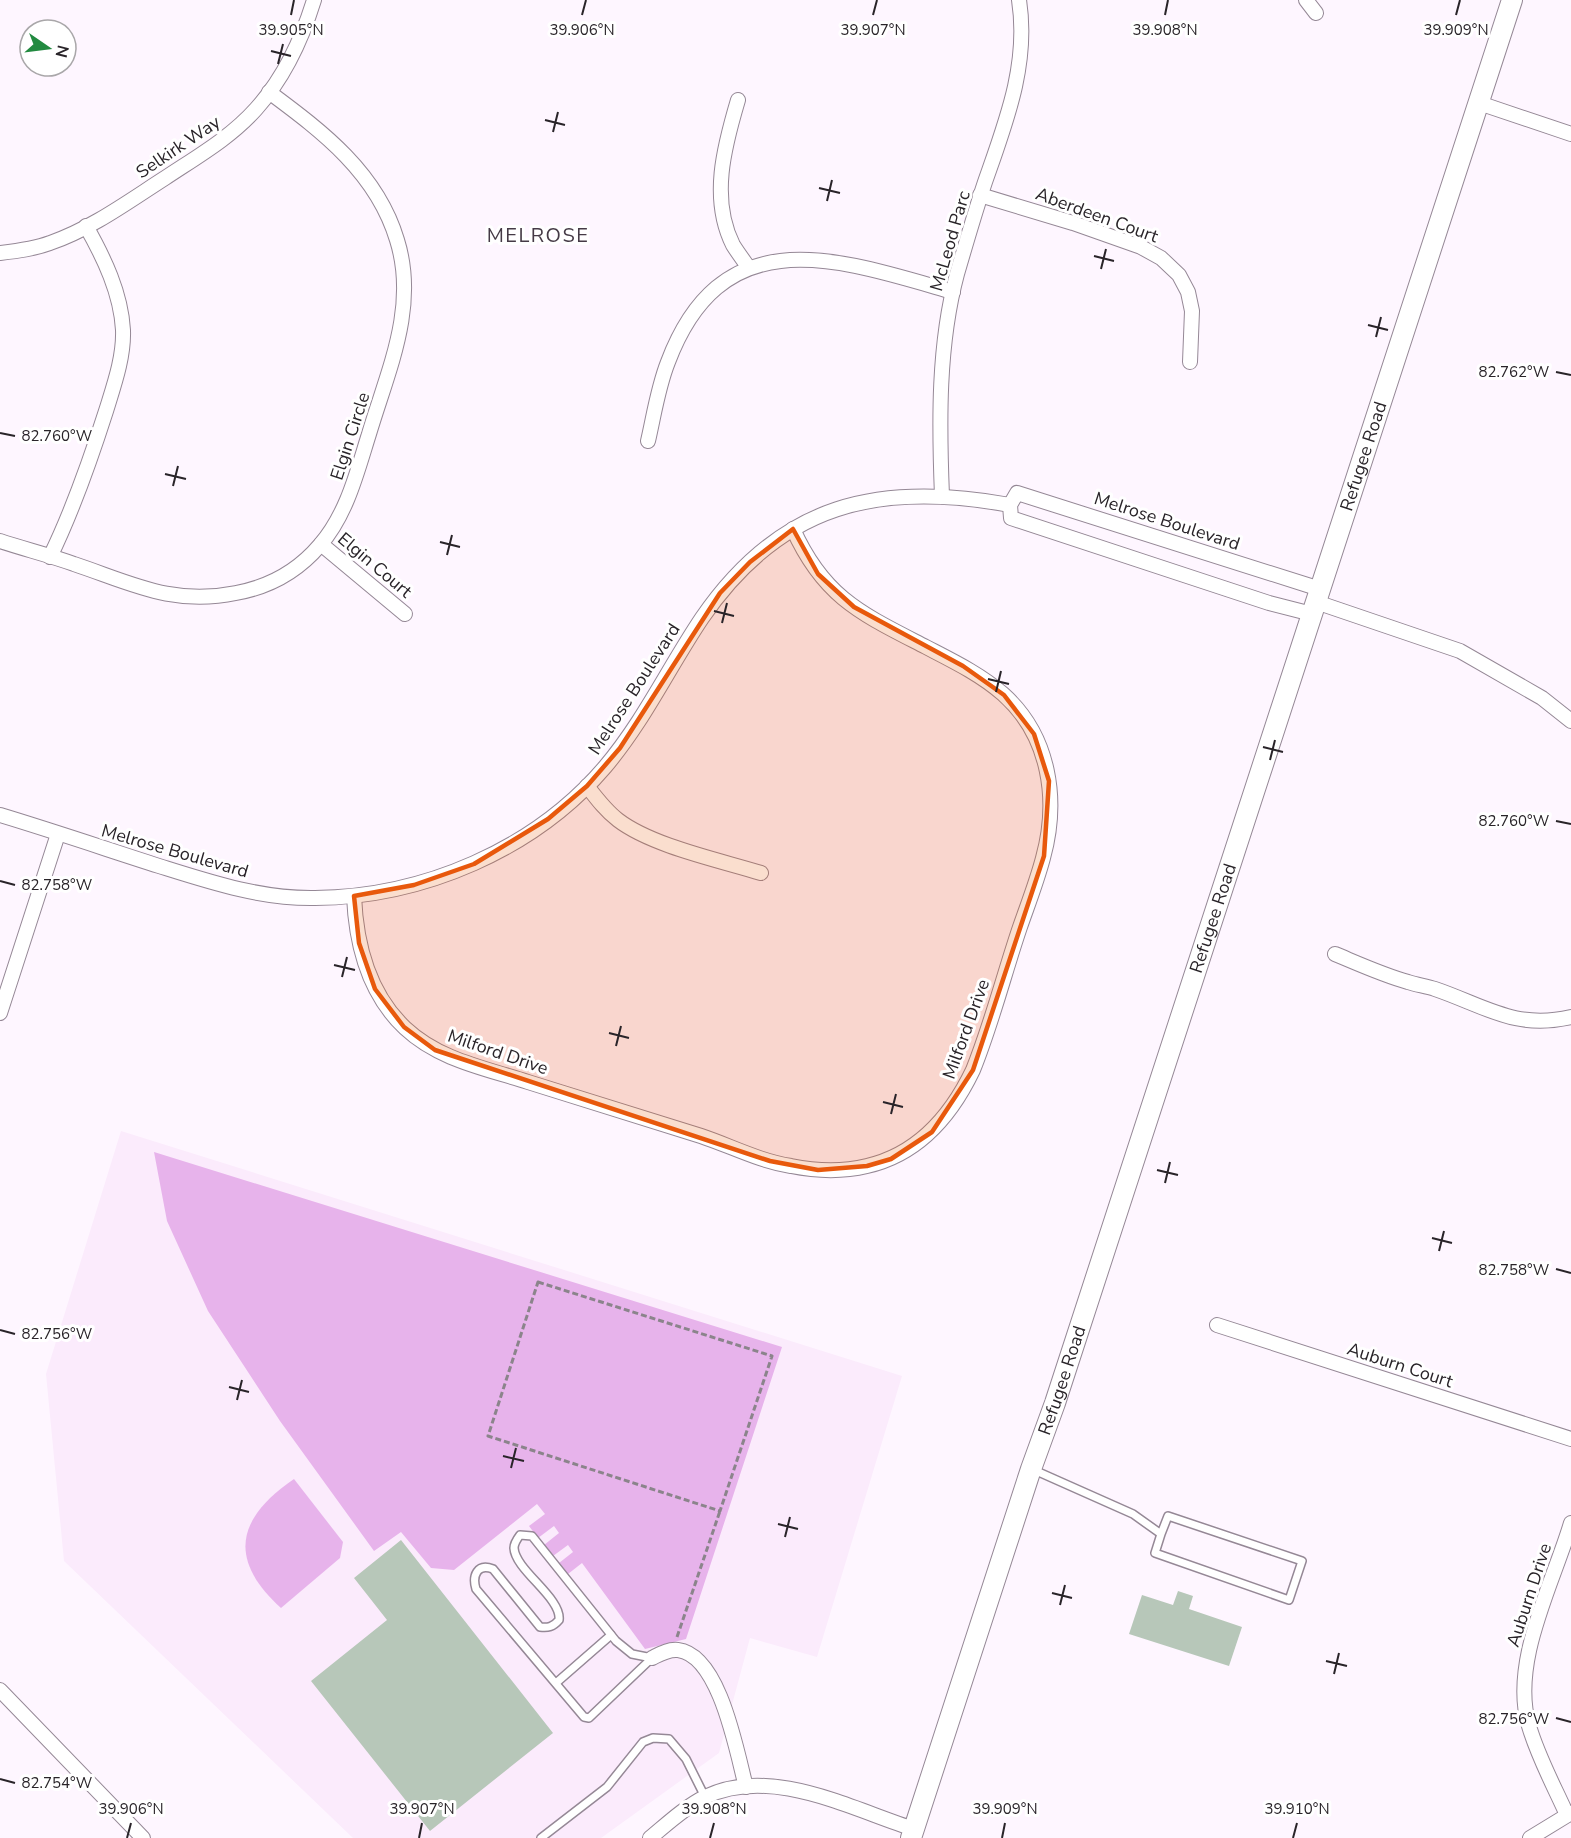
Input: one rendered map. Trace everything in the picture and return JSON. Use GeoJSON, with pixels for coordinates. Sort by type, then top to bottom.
{"type":"FeatureCollection","features":[{"type":"Feature","properties":{"kind":"main road","name":"Refugee Road"},"geometry":{"type":"LineString","coordinates":[[912,1833],[1031,1469],[1055,1403],[1510,7]]}},
{"type":"Feature","properties":{"kind":"street","name":"Selkirk Way"},"geometry":{"type":"LineString","coordinates":[[0,253],[26,250],[50,243],[86,226],[138,196],[219,143],[240,125],[269,92],[287,66],[298,44],[314,0]]}},
{"type":"Feature","properties":{"kind":"street","name":"McLeod Parc"},"geometry":{"type":"LineString","coordinates":[[942,496],[940,448],[945,337],[953,292],[981,195],[1016,89],[1023,41],[1019,0]]}},
{"type":"Feature","properties":{"kind":"street"},"geometry":{"type":"LineString","coordinates":[[1306,0],[1316,13]]}},
{"type":"Feature","properties":{"kind":"street","name":"Elgin Circle"},"geometry":{"type":"LineString","coordinates":[[0,541],[72,563],[140,589],[180,596],[212,597],[259,588],[282,577],[303,563],[334,526],[348,498],[393,364],[403,316],[405,291],[403,266],[398,241],[389,218],[364,175],[333,143],[269,92]]}},
{"type":"Feature","properties":{"kind":"street"},"geometry":{"type":"LineString","coordinates":[[738,100],[726,140],[721,201],[725,226],[734,246],[749,268]]}},
{"type":"Feature","properties":{"kind":"street"},"geometry":{"type":"LineString","coordinates":[[1479,103],[1571,134]]}},
{"type":"Feature","properties":{"kind":"street","name":"Aberdeen Court"},"geometry":{"type":"LineString","coordinates":[[981,195],[1073,223],[1141,247],[1161,258],[1179,275],[1188,292],[1192,311],[1190,362]]}},
{"type":"Feature","properties":{"kind":"street"},"geometry":{"type":"LineString","coordinates":[[50,557],[87,469],[122,352],[123,330],[114,285],[107,266],[86,226]]}},
{"type":"Feature","properties":{"kind":"street"},"geometry":{"type":"LineString","coordinates":[[648,441],[668,363],[687,321],[716,287],[737,273],[760,264],[784,259],[832,261],[953,292]]}},
{"type":"Feature","properties":{"kind":"street","name":"Melrose Boulevard"},"geometry":{"type":"LineString","coordinates":[[0,815],[214,884],[238,890],[291,897],[354,896],[414,885],[474,864],[506,847],[548,819],[587,786],[620,748],[720,593],[750,562],[793,529],[837,508],[859,502],[909,495],[942,496],[1010,505],[1017,492],[1316,602]]}},
{"type":"Feature","properties":{"kind":"street"},"geometry":{"type":"LineString","coordinates":[[1010,505],[1011,518],[1269,603],[1316,602],[1460,651],[1542,698],[1570,717]]}},
{"type":"Feature","properties":{"kind":"street","name":"Milford Drive"},"geometry":{"type":"LineString","coordinates":[[354,896],[356,927],[365,967],[388,1009],[422,1042],[465,1063],[790,1166],[818,1170],[867,1166],[898,1155],[932,1132],[954,1106],[973,1070],[1037,880],[1049,832],[1051,807],[1044,757],[1021,713],[1004,695],[963,666],[875,621],[834,592],[804,553],[793,529]]}},
{"type":"Feature","properties":{"kind":"street","name":"Elgin Court"},"geometry":{"type":"LineString","coordinates":[[321,544],[405,614]]}},
{"type":"Feature","properties":{"kind":"street"},"geometry":{"type":"LineString","coordinates":[[587,786],[601,804],[619,821],[640,833],[760,873]]}},
{"type":"Feature","properties":{"kind":"street"},"geometry":{"type":"LineString","coordinates":[[0,1013],[58,834]]}},
{"type":"Feature","properties":{"kind":"street"},"geometry":{"type":"LineString","coordinates":[[1335,954],[1408,982],[1433,988],[1503,1016],[1554,1021],[1571,1017]]}},
{"type":"Feature","properties":{"kind":"street","name":"Auburn Court"},"geometry":{"type":"LineString","coordinates":[[1217,1324],[1571,1439]]}},
{"type":"Feature","properties":{"kind":"street","name":"Auburn Drive"},"geometry":{"type":"LineString","coordinates":[[1569,1814],[1534,1741],[1524,1700],[1525,1676],[1535,1628],[1571,1522]]}},
{"type":"Feature","properties":{"kind":"street"},"geometry":{"type":"LineString","coordinates":[[652,1658],[669,1650],[680,1650],[691,1655],[702,1665],[715,1686],[727,1713],[746,1786]]}},
{"type":"Feature","properties":{"kind":"street"},"geometry":{"type":"LineString","coordinates":[[0,1690],[143,1838]]}},
{"type":"Feature","properties":{"kind":"street"},"geometry":{"type":"LineString","coordinates":[[650,1838],[684,1810],[705,1797],[729,1788],[746,1786],[774,1786],[808,1793],[912,1833]]}},
{"type":"Feature","properties":{"kind":"street"},"geometry":{"type":"LineString","coordinates":[[1530,1838],[1569,1814]]}},
{"type":"Feature","properties":{"kind":"lane"},"geometry":{"type":"LineString","coordinates":[[1031,1469],[1133,1514],[1161,1534]]}},
{"type":"Feature","properties":{"kind":"lane"},"geometry":{"type":"LineString","coordinates":[[1168,1516],[1302,1561],[1289,1600],[1155,1553],[1161,1534],[1168,1516]]}},
{"type":"Feature","properties":{"kind":"lane"},"geometry":{"type":"LineString","coordinates":[[520,1535],[532,1536],[612,1635],[632,1653],[652,1658],[589,1718],[584,1717],[476,1589],[475,1573],[486,1566],[493,1569],[540,1627],[554,1626],[559,1620],[558,1609],[518,1559],[514,1549],[515,1542],[520,1535]]}},
{"type":"Feature","properties":{"kind":"lane"},"geometry":{"type":"LineString","coordinates":[[556,1683],[612,1635]]}},
{"type":"Feature","properties":{"kind":"lane"},"geometry":{"type":"LineString","coordinates":[[541,1838],[608,1787],[643,1742],[653,1738],[669,1739],[686,1760],[705,1797]]}},
{"type":"Feature","properties":{"kind":"path"},"geometry":{"type":"LineString","coordinates":[[675,1642],[720,1511],[772,1356],[538,1282],[488,1436],[720,1511]]}},
{"type":"Feature","properties":{"kind":"highlighted area"},"geometry":{"type":"Polygon","coordinates":[[[793,529],[818,574],[854,607],[963,666],[1004,695],[1034,734],[1049,781],[1044,856],[973,1070],[932,1132],[891,1159],[867,1166],[818,1170],[770,1161],[435,1050],[404,1027],[375,989],[359,943],[354,896],[414,885],[474,864],[548,819],[587,786],[620,748],[720,593],[750,562],[793,529]]]}},
{"type":"Feature","properties":{"kind":"shaded area"},"geometry":{"type":"Polygon","coordinates":[[[121,1131],[902,1376],[817,1657],[750,1638],[719,1753],[601,1838],[353,1838],[64,1561],[46,1374],[121,1131]]]}},
{"type":"Feature","properties":{"kind":"shaded area"},"geometry":{"type":"Polygon","coordinates":[[[154,1152],[782,1347],[686,1639],[645,1649],[582,1563],[568,1574],[559,1563],[573,1552],[568,1545],[553,1556],[544,1545],[559,1533],[554,1526],[538,1538],[529,1526],[545,1514],[537,1504],[454,1570],[431,1568],[401,1532],[374,1551],[280,1421],[208,1311],[167,1221],[154,1152]]]}},
{"type":"Feature","properties":{"kind":"shaded area"},"geometry":{"type":"Polygon","coordinates":[[[294,1479],[343,1542],[340,1558],[281,1608],[252,1573],[246,1556],[246,1540],[251,1524],[260,1509],[294,1479]]]}},
{"type":"Feature","properties":{"kind":"building"},"geometry":{"type":"Polygon","coordinates":[[[401,1540],[553,1733],[430,1831],[311,1681],[387,1620],[354,1578],[401,1540]]]}},
{"type":"Feature","properties":{"kind":"building"},"geometry":{"type":"Polygon","coordinates":[[[1178,1591],[1193,1596],[1189,1609],[1242,1627],[1229,1666],[1129,1634],[1142,1595],[1173,1605],[1178,1591]]]}},
{"type":"Feature","properties":{"kind":"district","name":"MELROSE"},"geometry":{"type":"Point","coordinates":[538,235]}}]}
